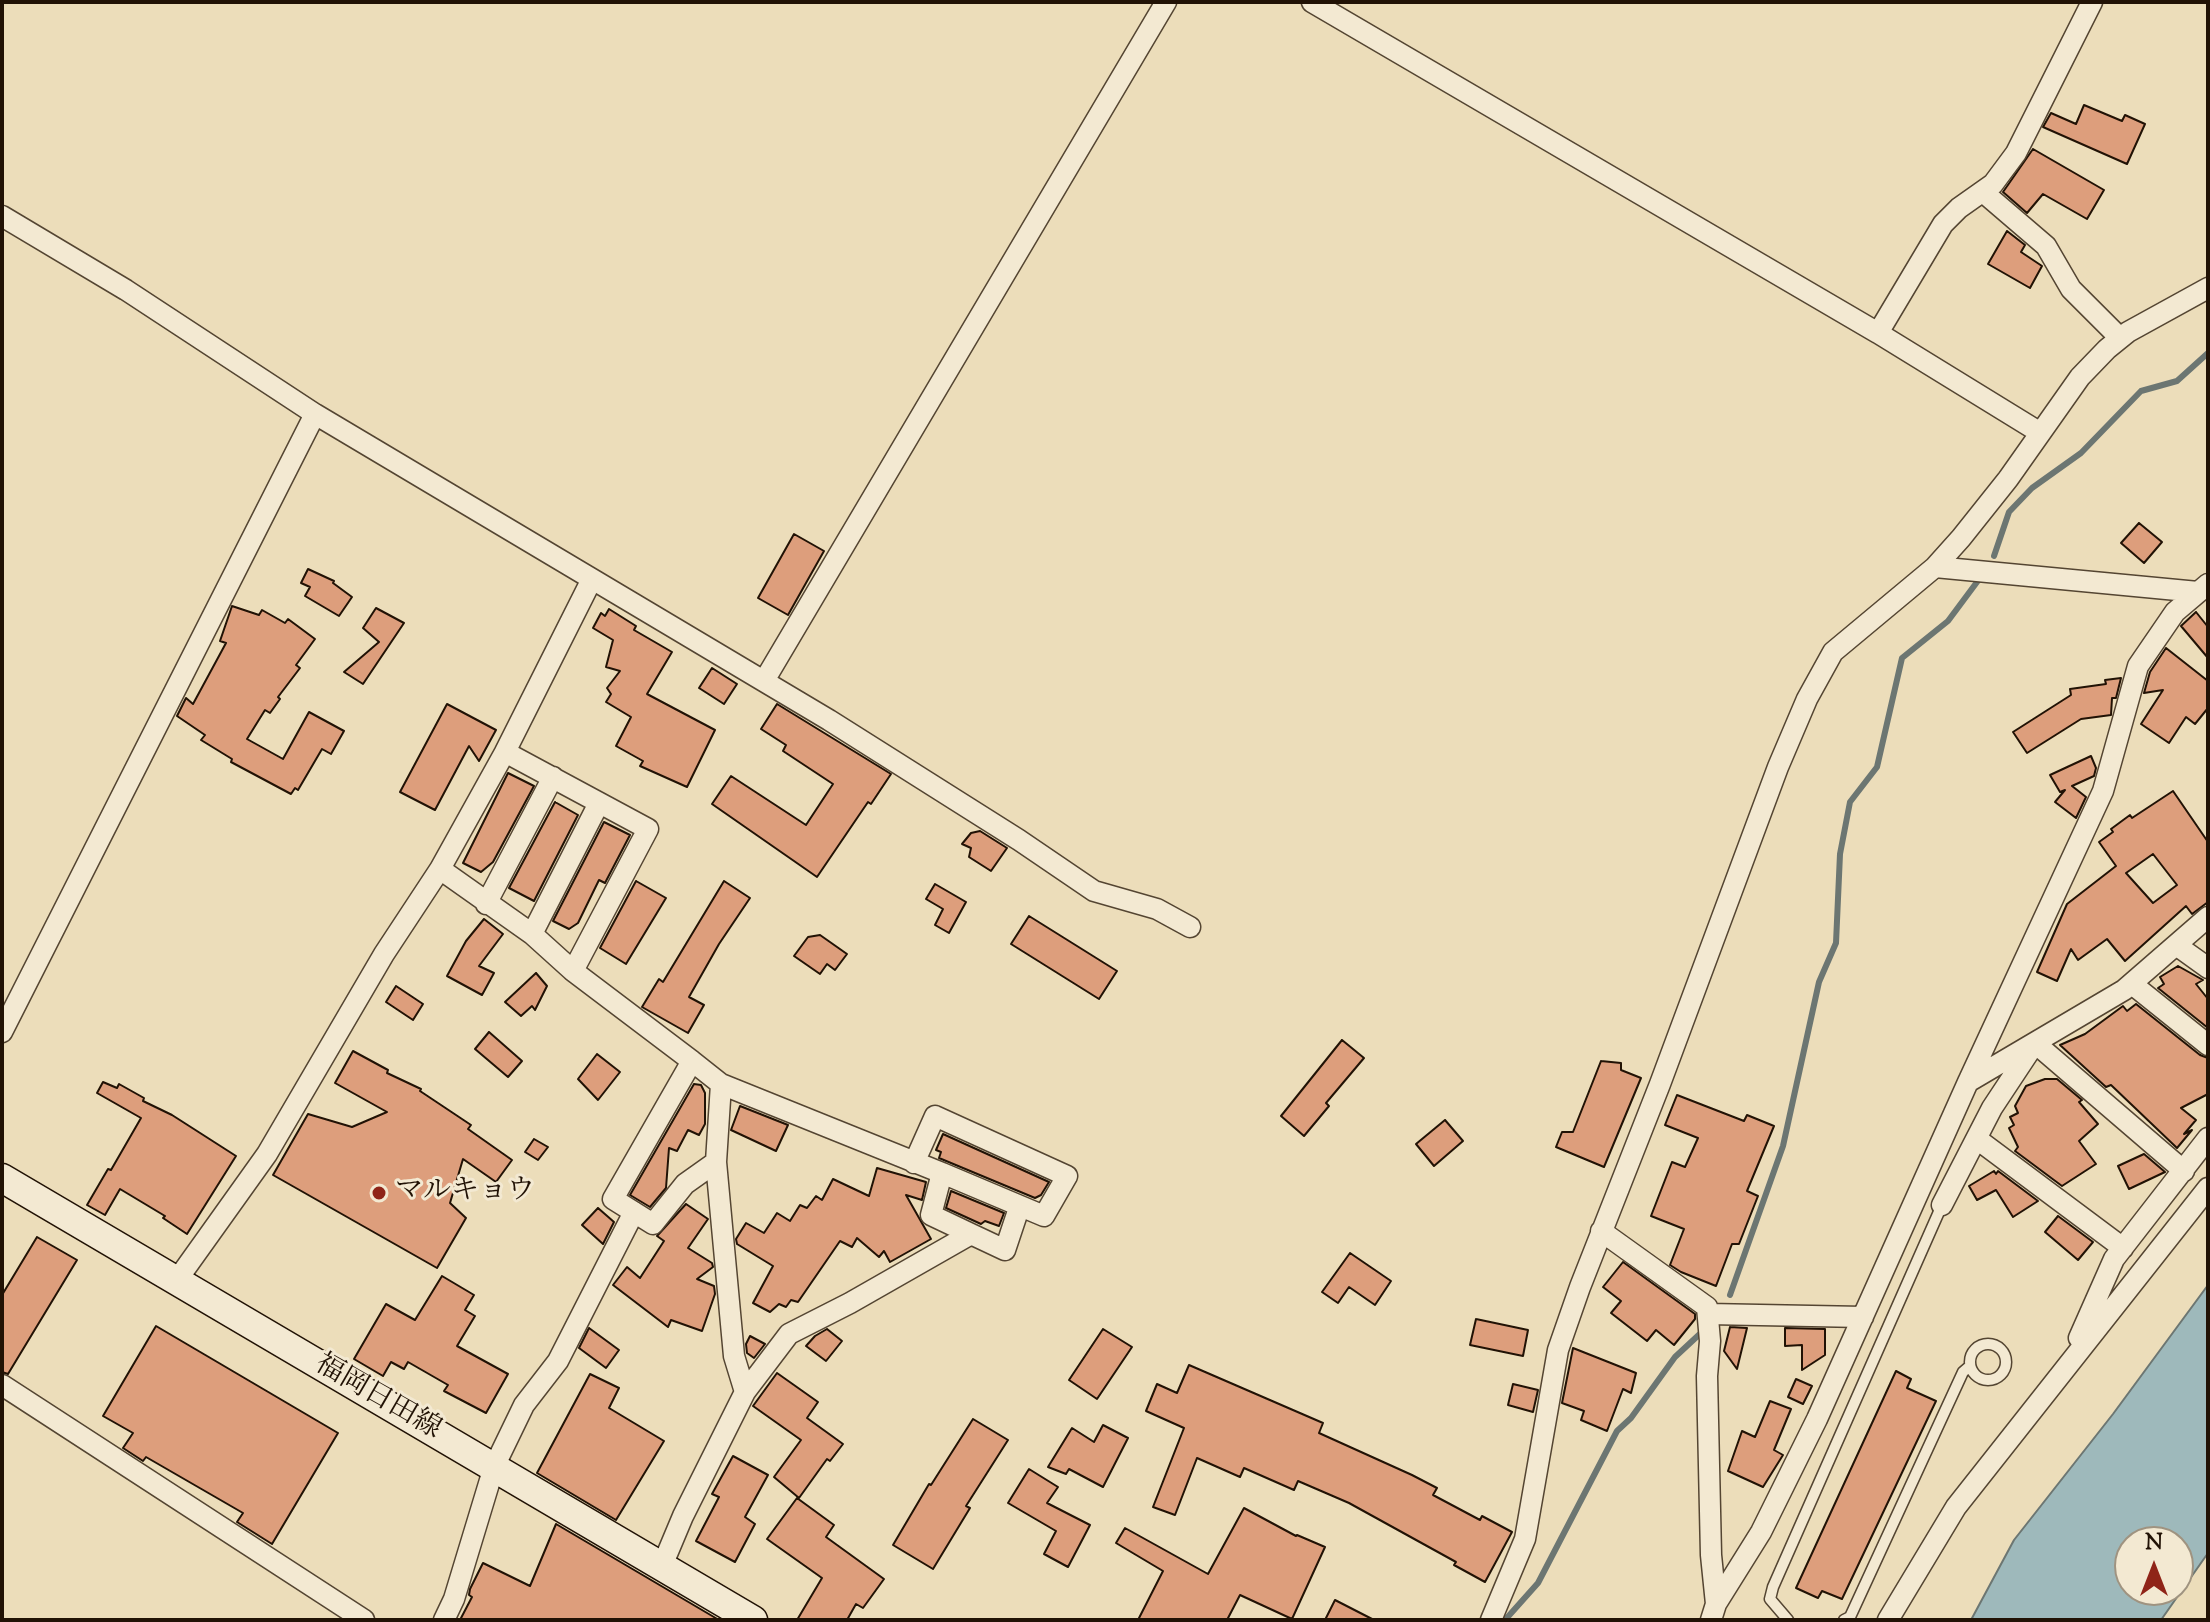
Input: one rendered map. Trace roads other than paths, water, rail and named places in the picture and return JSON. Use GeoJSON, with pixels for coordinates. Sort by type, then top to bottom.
{"type":"FeatureCollection","features":[{"type":"Feature","properties":{"kind":"main road","name":"福岡日田線"},"geometry":{"type":"LineString","coordinates":[[2,1178],[753,1620]]}},
{"type":"Feature","properties":{"kind":"street"},"geometry":{"type":"LineString","coordinates":[[764,681],[1166,2]]}},
{"type":"Feature","properties":{"kind":"street"},"geometry":{"type":"LineString","coordinates":[[1312,2],[1878,333],[2039,432]]}},
{"type":"Feature","properties":{"kind":"street"},"geometry":{"type":"LineString","coordinates":[[1878,333],[1943,224],[1959,208],[1993,184],[2016,153],[2092,2]]}},
{"type":"Feature","properties":{"kind":"street"},"geometry":{"type":"LineString","coordinates":[[1983,192],[2046,246],[2071,289],[2120,338]]}},
{"type":"Feature","properties":{"kind":"street"},"geometry":{"type":"LineString","coordinates":[[2,216],[126,290],[315,414],[764,681],[981,816],[1094,891],[1157,909],[1190,927]]}},
{"type":"Feature","properties":{"kind":"street"},"geometry":{"type":"LineString","coordinates":[[1491,1620],[1525,1539],[1558,1350],[1773,780],[1807,699],[1833,652],[1935,567],[1961,538],[2008,479],[2080,377],[2120,338],[2208,288]]}},
{"type":"Feature","properties":{"kind":"street"},"geometry":{"type":"LineString","coordinates":[[2,1032],[315,414]]}},
{"type":"Feature","properties":{"kind":"street"},"geometry":{"type":"LineString","coordinates":[[1935,567],[2203,588]]}},
{"type":"Feature","properties":{"kind":"street"},"geometry":{"type":"LineString","coordinates":[[177,1280],[267,1154],[384,954],[440,869],[505,752],[592,579]]}},
{"type":"Feature","properties":{"kind":"street"},"geometry":{"type":"LineString","coordinates":[[1713,1612],[1761,1532],[1817,1419],[2103,791],[2138,666],[2175,612],[2203,588]]}},
{"type":"Feature","properties":{"kind":"street"},"geometry":{"type":"LineString","coordinates":[[505,752],[648,829],[573,971]]}},
{"type":"Feature","properties":{"kind":"street"},"geometry":{"type":"LineString","coordinates":[[486,904],[553,777]]}},
{"type":"Feature","properties":{"kind":"street"},"geometry":{"type":"LineString","coordinates":[[532,934],[599,803]]}},
{"type":"Feature","properties":{"kind":"street"},"geometry":{"type":"LineString","coordinates":[[440,869],[532,934],[573,971],[721,1084],[914,1163],[942,1173],[1019,1208],[1044,1216],[1067,1176],[935,1116],[914,1163]]}},
{"type":"Feature","properties":{"kind":"street"},"geometry":{"type":"LineString","coordinates":[[1968,1082],[2132,984],[2208,917]]}},
{"type":"Feature","properties":{"kind":"street"},"geometry":{"type":"LineString","coordinates":[[2176,945],[2208,968]]}},
{"type":"Feature","properties":{"kind":"street"},"geometry":{"type":"LineString","coordinates":[[2132,984],[2208,1045]]}},
{"type":"Feature","properties":{"kind":"street"},"geometry":{"type":"LineString","coordinates":[[1942,1205],[1992,1108],[2035,1043]]}},
{"type":"Feature","properties":{"kind":"street"},"geometry":{"type":"LineString","coordinates":[[2035,1043],[2184,1171]]}},
{"type":"Feature","properties":{"kind":"street"},"geometry":{"type":"LineString","coordinates":[[692,1061],[613,1199],[653,1224],[685,1184],[716,1162]]}},
{"type":"Feature","properties":{"kind":"street"},"geometry":{"type":"LineString","coordinates":[[721,1084],[716,1162],[734,1356],[745,1392]]}},
{"type":"Feature","properties":{"kind":"street"},"geometry":{"type":"LineString","coordinates":[[2067,1364],[2114,1259],[2208,1138]]}},
{"type":"Feature","properties":{"kind":"street"},"geometry":{"type":"LineString","coordinates":[[1977,1139],[2123,1248]]}},
{"type":"Feature","properties":{"kind":"street"},"geometry":{"type":"LineString","coordinates":[[942,1173],[931,1215],[1005,1250],[1019,1208]]}},
{"type":"Feature","properties":{"kind":"street"},"geometry":{"type":"LineString","coordinates":[[1888,1620],[1956,1507],[2208,1188]]}},
{"type":"Feature","properties":{"kind":"street"},"geometry":{"type":"LineString","coordinates":[[444,1620],[454,1599],[494,1467],[524,1405],[558,1361],[634,1212]]}},
{"type":"Feature","properties":{"kind":"street"},"geometry":{"type":"LineString","coordinates":[[1601,1231],[1707,1307],[1713,1612]]}},
{"type":"Feature","properties":{"kind":"street"},"geometry":{"type":"LineString","coordinates":[[662,1566],[683,1516],[745,1392],[789,1334],[971,1234]]}},
{"type":"Feature","properties":{"kind":"street"},"geometry":{"type":"LineString","coordinates":[[1708,1314],[1863,1317]]}},
{"type":"Feature","properties":{"kind":"street"},"geometry":{"type":"LineString","coordinates":[[2,1385],[364,1620]]}},
{"type":"Feature","properties":{"kind":"lane"},"geometry":{"type":"LineString","coordinates":[[1788,1620],[1770,1599],[1773,1587],[1942,1205]]}},
{"type":"Feature","properties":{"kind":"lane"},"geometry":{"type":"LineString","coordinates":[[1844,1620],[1850,1617],[1963,1372],[1970,1366]]}},
{"type":"Feature","properties":{"kind":"water"},"geometry":{"type":"Polygon","coordinates":[[[2208,1285],[2208,1553],[2194,1573],[2194,1526],[2114,1526],[2114,1606],[2171,1606],[2161,1620],[1971,1620],[2014,1540],[2113,1414],[2208,1285]]]}},
{"type":"Feature","properties":{"kind":"waterway"},"geometry":{"type":"LineString","coordinates":[[1994,556],[2009,512],[2032,488],[2081,453],[2141,391],[2177,381],[2208,353]]}},
{"type":"Feature","properties":{"kind":"waterway"},"geometry":{"type":"LineString","coordinates":[[1730,1295],[1783,1146],[1819,982],[1836,943],[1840,854],[1850,802],[1877,767],[1902,658],[1948,621],[1980,578]]}},
{"type":"Feature","properties":{"kind":"waterway"},"geometry":{"type":"LineString","coordinates":[[1505,1620],[1538,1583],[1617,1431],[1631,1418],[1675,1357],[1703,1331]]}},
{"type":"Feature","properties":{"kind":"place","name":"マルキョウ"},"geometry":{"type":"Point","coordinates":[379,1193]}}]}
